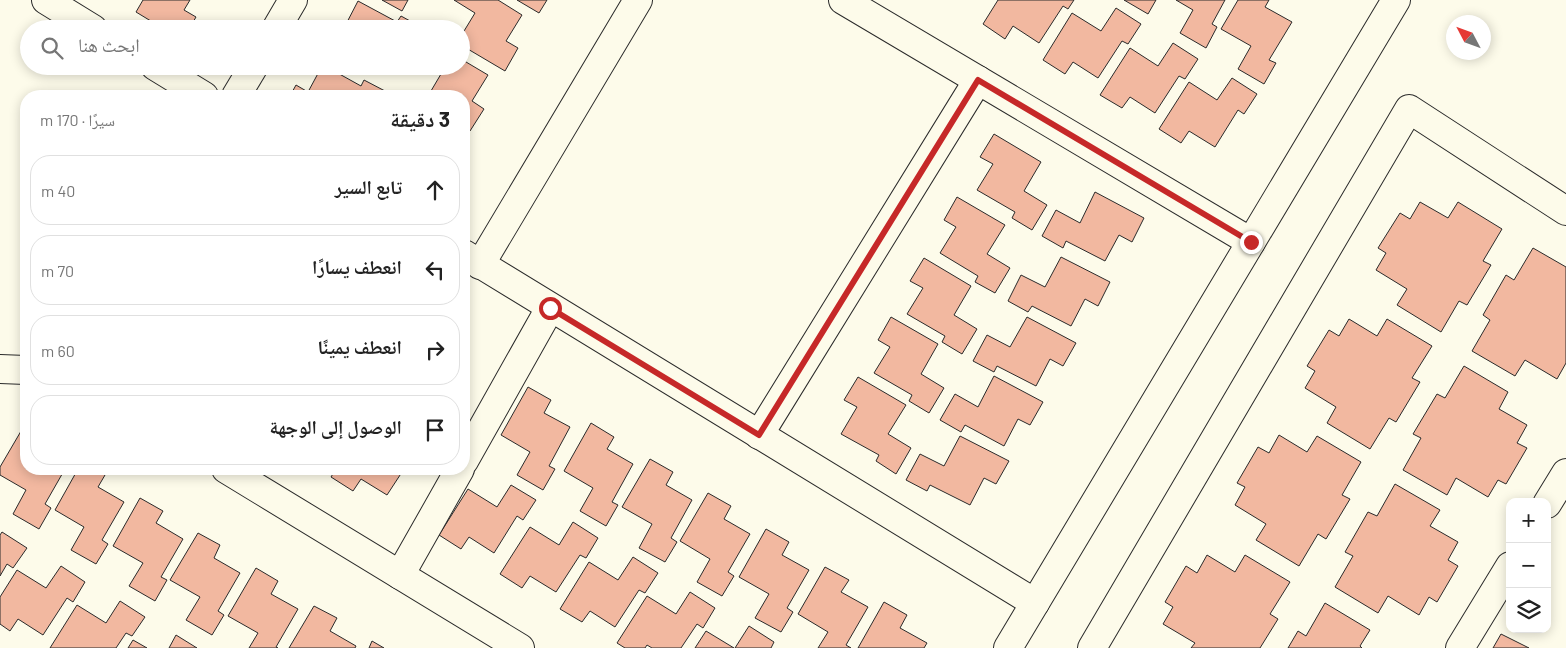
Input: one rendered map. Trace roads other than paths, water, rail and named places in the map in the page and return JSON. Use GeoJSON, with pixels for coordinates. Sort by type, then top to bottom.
{"type":"FeatureCollection","features":[{"type":"Feature","properties":{"kind":"street"},"geometry":{"type":"LineString","coordinates":[[46,0],[78,20]]}},
{"type":"Feature","properties":{"kind":"street"},"geometry":{"type":"LineString","coordinates":[[281,20],[293,0]]}},
{"type":"Feature","properties":{"kind":"street"},"geometry":{"type":"LineString","coordinates":[[638,0],[472,260],[1035,603]]}},
{"type":"Feature","properties":{"kind":"street"},"geometry":{"type":"LineString","coordinates":[[843,0],[1251,242]]}},
{"type":"Feature","properties":{"kind":"street"},"geometry":{"type":"LineString","coordinates":[[1008,648],[1396,0]]}},
{"type":"Feature","properties":{"kind":"street"},"geometry":{"type":"LineString","coordinates":[[170,75],[194,90]]}},
{"type":"Feature","properties":{"kind":"street"},"geometry":{"type":"LineString","coordinates":[[240,90],[249,75]]}},
{"type":"Feature","properties":{"kind":"street"},"geometry":{"type":"LineString","coordinates":[[759,435],[978,80]]}},
{"type":"Feature","properties":{"kind":"street"},"geometry":{"type":"LineString","coordinates":[[1092,648],[1409,109],[1566,211]]}},
{"type":"Feature","properties":{"kind":"street"},"geometry":{"type":"LineString","coordinates":[[470,451],[550,308]]}},
{"type":"Feature","properties":{"kind":"street"},"geometry":{"type":"LineString","coordinates":[[0,369],[20,370]]}},
{"type":"Feature","properties":{"kind":"street"},"geometry":{"type":"LineString","coordinates":[[1551,498],[1566,473]]}},
{"type":"Feature","properties":{"kind":"street"},"geometry":{"type":"LineString","coordinates":[[236,475],[520,648]]}},
{"type":"Feature","properties":{"kind":"street"},"geometry":{"type":"LineString","coordinates":[[400,575],[457,475]]}},
{"type":"Feature","properties":{"kind":"street"},"geometry":{"type":"LineString","coordinates":[[1460,648],[1506,573]]}}]}
